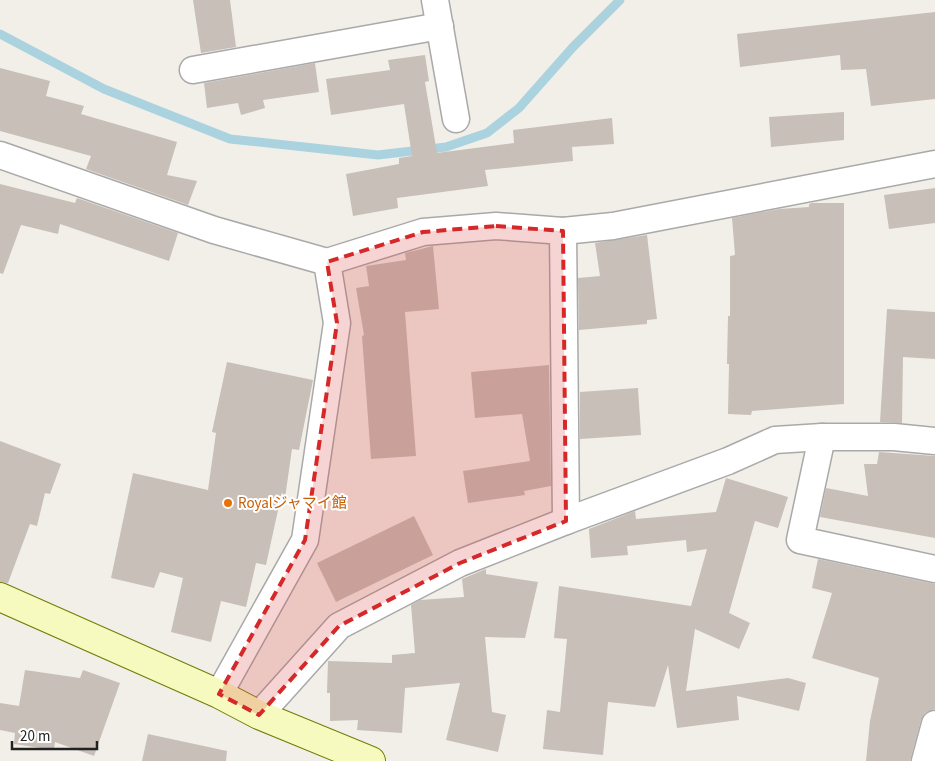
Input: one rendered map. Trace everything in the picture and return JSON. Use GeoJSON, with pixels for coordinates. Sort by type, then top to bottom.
{"type":"FeatureCollection","features":[{"type":"Feature","properties":{"kind":"street"},"geometry":{"type":"LineString","coordinates":[[435,0],[456,119]]}},
{"type":"Feature","properties":{"kind":"street"},"geometry":{"type":"LineString","coordinates":[[192,70],[440,26]]}},
{"type":"Feature","properties":{"kind":"street"},"geometry":{"type":"LineString","coordinates":[[0,155],[214,230],[327,262],[423,232],[496,226],[563,231],[613,226],[935,164]]}},
{"type":"Feature","properties":{"kind":"street"},"geometry":{"type":"LineString","coordinates":[[563,231],[566,521]]}},
{"type":"Feature","properties":{"kind":"street"},"geometry":{"type":"LineString","coordinates":[[219,694],[304,540],[337,323],[327,262]]}},
{"type":"Feature","properties":{"kind":"street"},"geometry":{"type":"LineString","coordinates":[[822,437],[800,540],[935,569]]}},
{"type":"Feature","properties":{"kind":"street"},"geometry":{"type":"LineString","coordinates":[[259,715],[339,626],[460,563],[566,521],[728,461],[775,440],[822,437],[894,437],[935,441]]}},
{"type":"Feature","properties":{"kind":"street"},"geometry":{"type":"LineString","coordinates":[[0,597],[219,694],[259,715],[371,761]]}},
{"type":"Feature","properties":{"kind":"street"},"geometry":{"type":"LineString","coordinates":[[925,761],[935,724]]}},
{"type":"Feature","properties":{"kind":"highlighted area"},"geometry":{"type":"Polygon","coordinates":[[[496,226],[563,231],[566,521],[460,563],[339,626],[259,715],[219,694],[305,540],[337,323],[327,262],[423,232],[496,226]]]}},
{"type":"Feature","properties":{"kind":"building"},"geometry":{"type":"Polygon","coordinates":[[[193,0],[230,0],[236,47],[201,53],[193,0]]]}},
{"type":"Feature","properties":{"kind":"building"},"geometry":{"type":"Polygon","coordinates":[[[935,12],[935,99],[871,106],[866,69],[841,70],[840,55],[740,67],[737,34],[935,12]]]}},
{"type":"Feature","properties":{"kind":"building"},"geometry":{"type":"Polygon","coordinates":[[[425,55],[429,81],[425,82],[437,153],[514,143],[513,130],[612,118],[614,144],[572,147],[573,161],[485,170],[488,186],[397,198],[398,208],[353,216],[346,174],[399,164],[399,158],[412,156],[404,104],[331,115],[326,79],[390,70],[388,60],[425,55]]]}},
{"type":"Feature","properties":{"kind":"building"},"geometry":{"type":"Polygon","coordinates":[[[315,63],[319,92],[263,100],[265,108],[241,115],[238,103],[207,108],[204,83],[315,63]]]}},
{"type":"Feature","properties":{"kind":"building"},"geometry":{"type":"Polygon","coordinates":[[[0,68],[50,81],[46,96],[84,106],[81,114],[177,142],[167,175],[197,181],[188,205],[86,169],[91,156],[0,131],[0,68]]]}},
{"type":"Feature","properties":{"kind":"building"},"geometry":{"type":"Polygon","coordinates":[[[844,112],[844,140],[771,147],[769,117],[844,112]]]}},
{"type":"Feature","properties":{"kind":"building"},"geometry":{"type":"Polygon","coordinates":[[[0,184],[75,203],[77,198],[178,233],[169,261],[60,224],[58,234],[21,225],[3,274],[0,273],[0,184]]]}},
{"type":"Feature","properties":{"kind":"building"},"geometry":{"type":"Polygon","coordinates":[[[935,188],[935,223],[889,229],[884,195],[935,188]]]}},
{"type":"Feature","properties":{"kind":"building"},"geometry":{"type":"Polygon","coordinates":[[[844,203],[844,404],[752,411],[751,415],[728,414],[729,364],[727,364],[728,316],[730,316],[730,256],[735,255],[732,218],[779,209],[809,207],[809,204],[844,203]]]}},
{"type":"Feature","properties":{"kind":"building"},"geometry":{"type":"Polygon","coordinates":[[[647,235],[657,319],[647,320],[647,324],[579,330],[578,278],[600,276],[595,243],[647,235]]]}},
{"type":"Feature","properties":{"kind":"building"},"geometry":{"type":"Polygon","coordinates":[[[433,246],[439,309],[405,312],[416,456],[371,459],[362,336],[364,335],[356,288],[369,286],[366,266],[406,260],[405,253],[433,246]]]}},
{"type":"Feature","properties":{"kind":"building"},"geometry":{"type":"Polygon","coordinates":[[[887,309],[935,312],[935,359],[903,357],[902,423],[880,422],[887,309]]]}},
{"type":"Feature","properties":{"kind":"building"},"geometry":{"type":"Polygon","coordinates":[[[227,362],[313,380],[299,450],[292,449],[285,498],[282,492],[266,565],[256,563],[246,607],[221,601],[211,642],[171,632],[183,578],[160,572],[154,588],[111,578],[133,473],[208,490],[216,433],[212,432],[227,362]]]}},
{"type":"Feature","properties":{"kind":"building"},"geometry":{"type":"Polygon","coordinates":[[[549,365],[551,486],[524,491],[525,495],[468,503],[463,471],[530,461],[522,414],[475,418],[471,372],[549,365]]]}},
{"type":"Feature","properties":{"kind":"building"},"geometry":{"type":"Polygon","coordinates":[[[638,388],[641,435],[580,439],[580,392],[638,388]]]}},
{"type":"Feature","properties":{"kind":"building"},"geometry":{"type":"Polygon","coordinates":[[[0,441],[61,464],[50,494],[45,493],[37,526],[30,524],[8,583],[0,582],[0,441]]]}},
{"type":"Feature","properties":{"kind":"building"},"geometry":{"type":"Polygon","coordinates":[[[879,452],[935,456],[935,538],[820,517],[826,488],[868,496],[864,464],[877,464],[879,452]]]}},
{"type":"Feature","properties":{"kind":"building"},"geometry":{"type":"Polygon","coordinates":[[[726,478],[788,497],[778,528],[755,521],[729,613],[750,623],[739,649],[695,629],[686,691],[788,678],[806,683],[799,711],[737,696],[739,720],[677,728],[668,665],[655,707],[608,702],[603,755],[543,749],[547,710],[560,712],[567,639],[554,638],[559,586],[691,606],[707,549],[687,552],[686,540],[627,546],[628,555],[591,558],[589,529],[635,511],[636,519],[716,512],[726,478]]]}},
{"type":"Feature","properties":{"kind":"building"},"geometry":{"type":"Polygon","coordinates":[[[414,516],[433,555],[336,602],[317,563],[414,516]]]}},
{"type":"Feature","properties":{"kind":"building"},"geometry":{"type":"Polygon","coordinates":[[[818,559],[935,584],[935,709],[925,713],[921,720],[910,761],[866,761],[870,721],[879,678],[812,658],[832,593],[812,588],[818,559]]]}},
{"type":"Feature","properties":{"kind":"building"},"geometry":{"type":"Polygon","coordinates":[[[486,569],[486,574],[538,582],[525,638],[485,637],[492,712],[506,715],[498,752],[446,740],[460,683],[405,688],[402,733],[357,730],[358,720],[330,721],[330,693],[327,693],[328,661],[392,663],[392,655],[415,653],[411,605],[420,600],[464,597],[462,579],[486,569]]]}},
{"type":"Feature","properties":{"kind":"building"},"geometry":{"type":"Polygon","coordinates":[[[25,670],[80,678],[83,670],[120,683],[94,756],[55,742],[54,750],[14,744],[15,733],[0,730],[0,703],[19,706],[25,670]]]}},
{"type":"Feature","properties":{"kind":"building"},"geometry":{"type":"Polygon","coordinates":[[[148,734],[227,751],[226,761],[142,761],[148,734]]]}},
{"type":"Feature","properties":{"kind":"waterway"},"geometry":{"type":"LineString","coordinates":[[0,34],[104,89],[230,139],[378,155],[446,147],[487,133],[519,108],[573,47],[620,0]]}},
{"type":"Feature","properties":{"kind":"place","name":"Royalジャマイ館"},"geometry":{"type":"Point","coordinates":[228,503]}}]}
